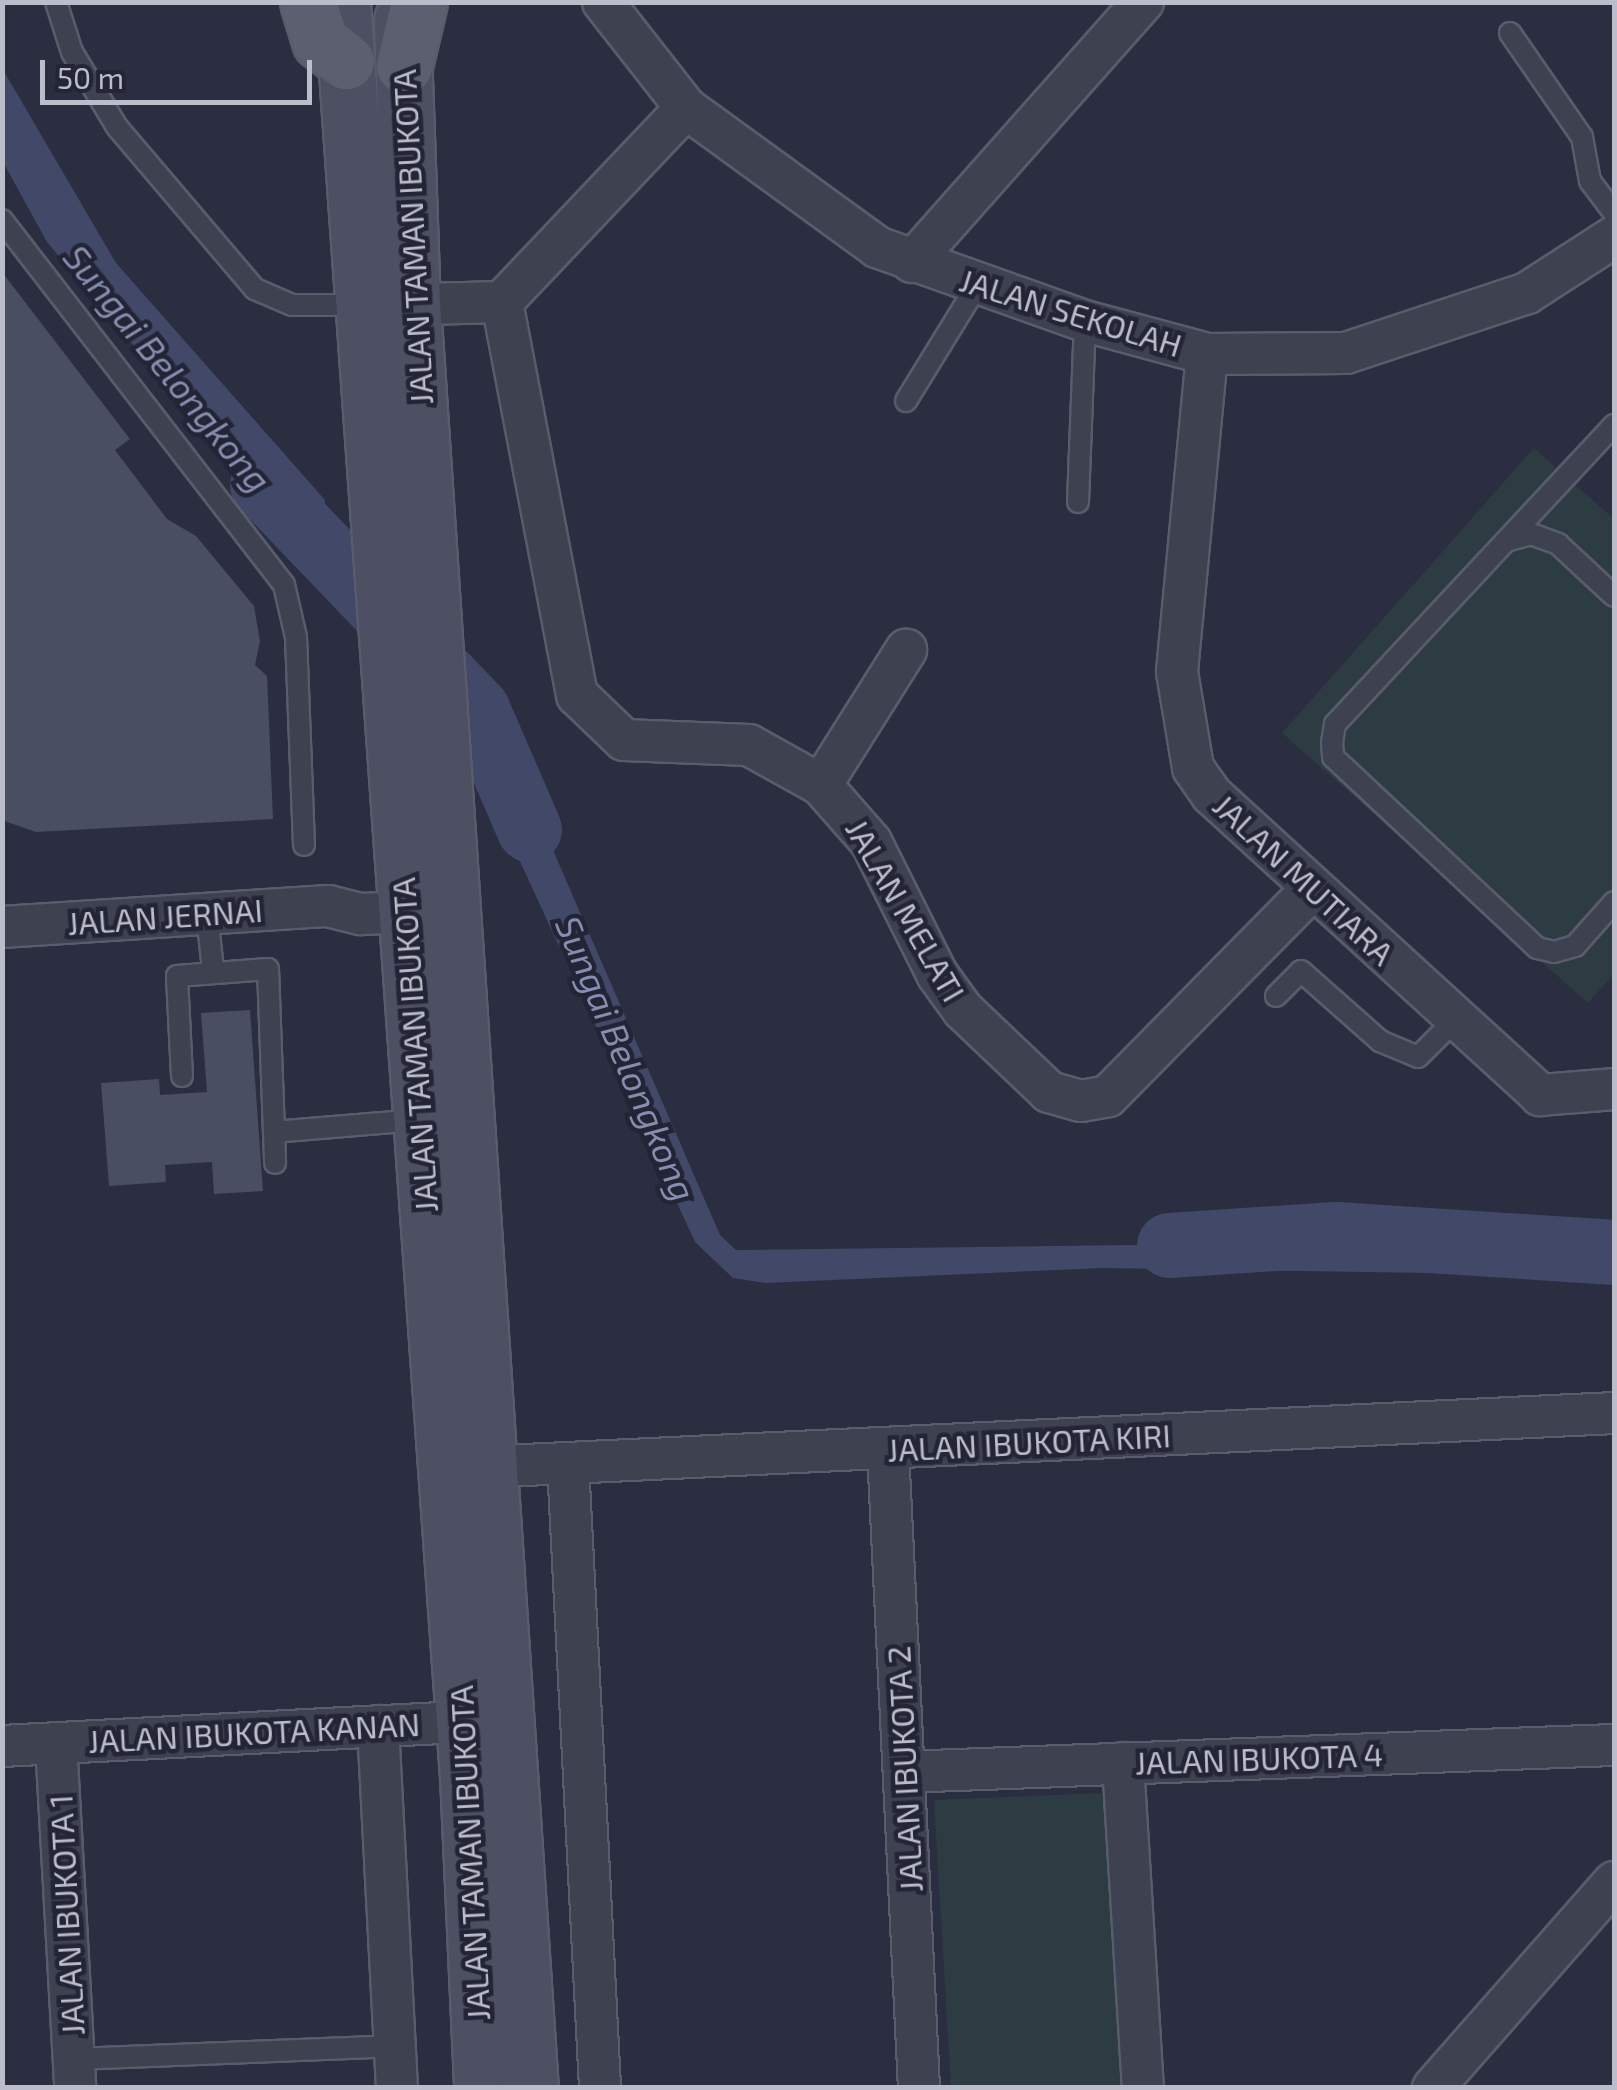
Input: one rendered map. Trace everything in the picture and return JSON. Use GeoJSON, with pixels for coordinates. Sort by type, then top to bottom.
{"type":"FeatureCollection","features":[{"type":"Feature","properties":{"kind":"main road"},"geometry":{"type":"LineString","coordinates":[[308,2],[320,41],[346,61]]}},
{"type":"Feature","properties":{"kind":"main road","name":"JALAN TAMAN IBUKOTA"},"geometry":{"type":"LineString","coordinates":[[342,2],[346,61],[428,524],[446,766],[429,899],[419,1120],[467,1468]]}},
{"type":"Feature","properties":{"kind":"main road","name":"JALAN TAMAN IBUKOTA"},"geometry":{"type":"LineString","coordinates":[[400,2],[404,66],[375,504],[389,694],[429,899],[484,1720],[530,2088]]}},
{"type":"Feature","properties":{"kind":"main road"},"geometry":{"type":"LineString","coordinates":[[404,66],[419,2]]}},
{"type":"Feature","properties":{"kind":"main road","name":"JALAN TAMAN IBUKOTA"},"geometry":{"type":"LineString","coordinates":[[482,2088],[484,1720]]}},
{"type":"Feature","properties":{"kind":"street","name":"JALAN SEKOLAH"},"geometry":{"type":"LineString","coordinates":[[603,2],[686,108],[842,226],[912,262],[1085,322],[1207,354],[1346,353],[1527,293],[1614,237]]}},
{"type":"Feature","properties":{"kind":"street"},"geometry":{"type":"LineString","coordinates":[[912,262],[1144,2]]}},
{"type":"Feature","properties":{"kind":"street"},"geometry":{"type":"LineString","coordinates":[[389,304],[502,302],[686,108]]}},
{"type":"Feature","properties":{"kind":"street","name":"JALAN MELATI"},"geometry":{"type":"LineString","coordinates":[[502,302],[578,695],[624,740],[748,745],[822,785],[871,842],[937,974],[963,1010],[1049,1092],[1082,1101],[1108,1096],[1137,1072],[1313,888]]}},
{"type":"Feature","properties":{"kind":"street","name":"JALAN MUTIARA"},"geometry":{"type":"LineString","coordinates":[[1207,354],[1177,672],[1182,730],[1193,768],[1212,795],[1540,1095],[1614,1089]]}},
{"type":"Feature","properties":{"kind":"street"},"geometry":{"type":"LineString","coordinates":[[822,785],[906,650]]}},
{"type":"Feature","properties":{"kind":"street","name":"JALAN JERNAI"},"geometry":{"type":"LineString","coordinates":[[2,927],[328,906],[360,914],[429,899]]}},
{"type":"Feature","properties":{"kind":"street","name":"JALAN IBUKOTA KIRI"},"geometry":{"type":"LineString","coordinates":[[467,1468],[1614,1413]]}},
{"type":"Feature","properties":{"kind":"street","name":"JALAN IBUKOTA 2"},"geometry":{"type":"LineString","coordinates":[[888,1450],[919,2088]]}},
{"type":"Feature","properties":{"kind":"street"},"geometry":{"type":"LineString","coordinates":[[568,1464],[600,2088]]}},
{"type":"Feature","properties":{"kind":"street","name":"JALAN IBUKOTA KANAN"},"geometry":{"type":"LineString","coordinates":[[2,1746],[484,1720]]}},
{"type":"Feature","properties":{"kind":"street"},"geometry":{"type":"LineString","coordinates":[[378,1726],[397,2088]]}},
{"type":"Feature","properties":{"kind":"street","name":"JALAN IBUKOTA 1"},"geometry":{"type":"LineString","coordinates":[[56,1743],[74,2073]]}},
{"type":"Feature","properties":{"kind":"street","name":"JALAN IBUKOTA 4"},"geometry":{"type":"LineString","coordinates":[[904,1772],[1614,1745]]}},
{"type":"Feature","properties":{"kind":"street"},"geometry":{"type":"LineString","coordinates":[[1123,1762],[1143,2088]]}},
{"type":"Feature","properties":{"kind":"street"},"geometry":{"type":"LineString","coordinates":[[1432,2088],[1614,1882]]}},
{"type":"Feature","properties":{"kind":"lane"},"geometry":{"type":"LineString","coordinates":[[56,2],[72,52],[117,127],[255,289],[292,305],[389,304]]}},
{"type":"Feature","properties":{"kind":"lane"},"geometry":{"type":"LineString","coordinates":[[1510,33],[1582,137],[1590,181],[1614,213]]}},
{"type":"Feature","properties":{"kind":"lane"},"geometry":{"type":"LineString","coordinates":[[2,220],[284,585],[296,637],[304,846]]}},
{"type":"Feature","properties":{"kind":"lane"},"geometry":{"type":"LineString","coordinates":[[906,401],[978,284]]}},
{"type":"Feature","properties":{"kind":"lane"},"geometry":{"type":"LineString","coordinates":[[1078,502],[1085,322]]}},
{"type":"Feature","properties":{"kind":"lane"},"geometry":{"type":"LineString","coordinates":[[1614,425],[1335,724],[1333,756],[1537,948],[1554,952],[1575,946],[1614,902]]}},
{"type":"Feature","properties":{"kind":"lane"},"geometry":{"type":"LineString","coordinates":[[1509,540],[1531,534],[1558,544],[1614,596]]}},
{"type":"Feature","properties":{"kind":"lane"},"geometry":{"type":"LineString","coordinates":[[208,914],[213,970]]}},
{"type":"Feature","properties":{"kind":"lane"},"geometry":{"type":"LineString","coordinates":[[182,1076],[177,976],[259,966],[272,976],[275,1163]]}},
{"type":"Feature","properties":{"kind":"lane"},"geometry":{"type":"LineString","coordinates":[[1276,996],[1301,971],[1380,1042],[1418,1057],[1456,1018]]}},
{"type":"Feature","properties":{"kind":"lane"},"geometry":{"type":"LineString","coordinates":[[274,1132],[419,1120]]}},
{"type":"Feature","properties":{"kind":"lane"},"geometry":{"type":"LineString","coordinates":[[74,2073],[395,2046]]}},
{"type":"Feature","properties":{"kind":"shaded area"},"geometry":{"type":"Polygon","coordinates":[[[1534,448],[1614,519],[1614,974],[1588,1003],[1282,733],[1534,448]]]}},
{"type":"Feature","properties":{"kind":"shaded area"},"geometry":{"type":"Polygon","coordinates":[[[1104,1793],[1124,2087],[951,2087],[934,1800],[1104,1793]]]}},
{"type":"Feature","properties":{"kind":"water"},"geometry":{"type":"Polygon","coordinates":[[[2,68],[116,263],[325,500],[318,566],[47,242],[3,162],[2,68]]]}},
{"type":"Feature","properties":{"kind":"water"},"geometry":{"type":"Polygon","coordinates":[[[494,714],[720,1235],[736,1250],[1614,1239],[1614,1276],[1103,1268],[765,1283],[733,1278],[695,1242],[495,807],[494,714]]]}},
{"type":"Feature","properties":{"kind":"building"},"geometry":{"type":"Polygon","coordinates":[[[2,272],[130,439],[115,450],[167,519],[196,536],[254,606],[260,641],[255,665],[267,676],[273,819],[36,832],[2,820],[2,272]]]}},
{"type":"Feature","properties":{"kind":"building"},"geometry":{"type":"Polygon","coordinates":[[[250,1010],[263,1191],[214,1194],[212,1162],[165,1165],[166,1182],[109,1186],[101,1083],[159,1079],[160,1095],[207,1092],[201,1013],[250,1010]]]}},
{"type":"Feature","properties":{"kind":"waterway","name":"Sungai Belongkong"},"geometry":{"type":"LineString","coordinates":[[262,485],[477,709],[529,829]]}},
{"type":"Feature","properties":{"kind":"waterway","name":"Sungai Belongkong"},"geometry":{"type":"LineString","coordinates":[[1169,1245],[1336,1234],[1614,1252]]}}]}
